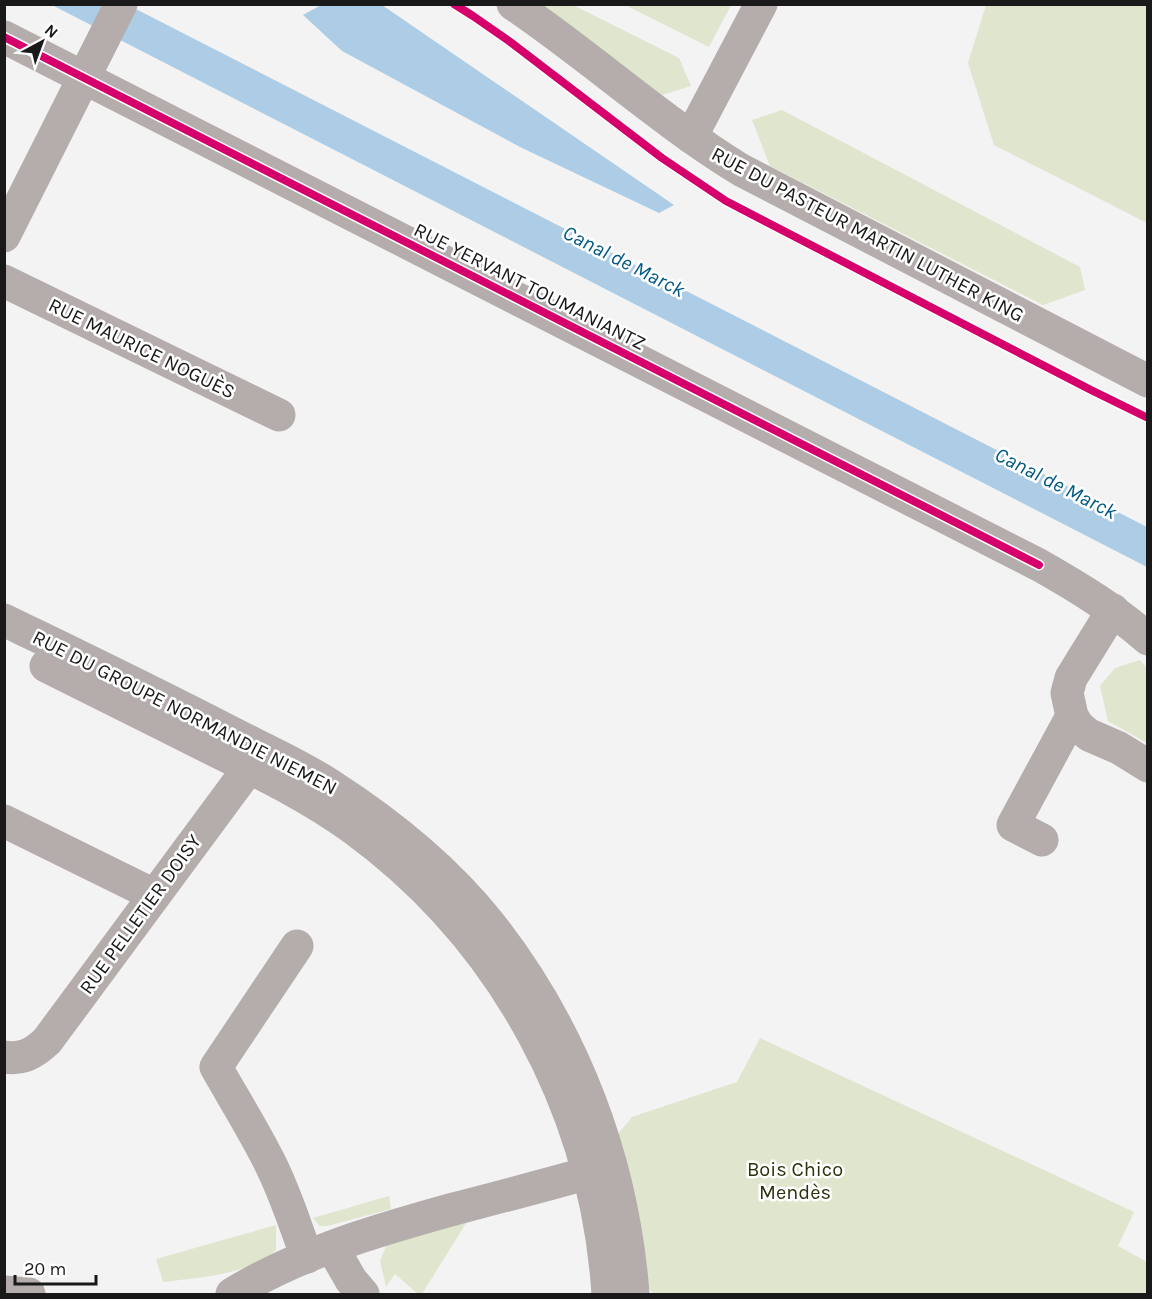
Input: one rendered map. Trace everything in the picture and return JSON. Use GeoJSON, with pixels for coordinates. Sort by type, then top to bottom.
{"type":"FeatureCollection","features":[{"type":"Feature","properties":{"kind":"street"},"geometry":{"type":"LineString","coordinates":[[4,236],[121,4]]}},
{"type":"Feature","properties":{"kind":"street","name":"RUE DU PASTEUR MARTIN LUTHER KING"},"geometry":{"type":"LineString","coordinates":[[513,4],[691,137],[741,170],[1148,381]]}},
{"type":"Feature","properties":{"kind":"street"},"geometry":{"type":"LineString","coordinates":[[691,137],[761,4]]}},
{"type":"Feature","properties":{"kind":"street","name":"RUE YERVANT TOUMANIANTZ"},"geometry":{"type":"LineString","coordinates":[[4,37],[1019,554],[1087,592],[1148,639]]}},
{"type":"Feature","properties":{"kind":"street","name":"RUE MAURICE NOGUÈS"},"geometry":{"type":"LineString","coordinates":[[4,281],[279,416]]}},
{"type":"Feature","properties":{"kind":"street"},"geometry":{"type":"LineString","coordinates":[[1113,610],[1071,678],[1067,693],[1072,716],[1078,726],[1089,735],[1119,748],[1148,766]]}},
{"type":"Feature","properties":{"kind":"street","name":"RUE DU GROUPE NORMANDIE NIEMEN"},"geometry":{"type":"LineString","coordinates":[[4,620],[175,703],[255,758]]}},
{"type":"Feature","properties":{"kind":"street","name":"RUE DU GROUPE NORMANDIE NIEMEN"},"geometry":{"type":"LineString","coordinates":[[4,645],[255,758],[328,784],[379,818],[412,845],[488,922],[528,979],[564,1042],[592,1103],[600,1170],[600,1226],[608,1294]]}},
{"type":"Feature","properties":{"kind":"street"},"geometry":{"type":"LineString","coordinates":[[1042,840],[1013,825],[1072,716]]}},
{"type":"Feature","properties":{"kind":"street","name":"RUE PELLETIER DOISY"},"geometry":{"type":"LineString","coordinates":[[4,1058],[26,1057],[37,1051],[47,1041],[255,758]]}},
{"type":"Feature","properties":{"kind":"street"},"geometry":{"type":"LineString","coordinates":[[4,821],[154,895]]}},
{"type":"Feature","properties":{"kind":"street"},"geometry":{"type":"LineString","coordinates":[[297,946],[216,1067],[255,1132],[283,1191],[319,1252],[351,1280],[363,1294]]}},
{"type":"Feature","properties":{"kind":"street"},"geometry":{"type":"LineString","coordinates":[[232,1294],[319,1252],[383,1228],[600,1170]]}},
{"type":"Feature","properties":{"kind":"street","name":"RUE DU GROUPE NORMANDIE NIEMEN"},"geometry":{"type":"LineString","coordinates":[[600,1170],[620,1203],[631,1265],[633,1294]]}},
{"type":"Feature","properties":{"kind":"street"},"geometry":{"type":"LineString","coordinates":[[4,1292],[29,1294]]}},
{"type":"Feature","properties":{"kind":"green space"},"geometry":{"type":"Polygon","coordinates":[[[731,4],[709,47],[625,5],[731,4]]]}},
{"type":"Feature","properties":{"kind":"green space"},"geometry":{"type":"Polygon","coordinates":[[[541,5],[573,5],[679,58],[691,86],[662,95],[541,5]]]}},
{"type":"Feature","properties":{"kind":"green space"},"geometry":{"type":"Polygon","coordinates":[[[986,5],[1147,5],[1147,223],[994,145],[968,63],[986,5]]]}},
{"type":"Feature","properties":{"kind":"green space"},"geometry":{"type":"Polygon","coordinates":[[[782,110],[1080,267],[1085,290],[1043,305],[770,166],[752,120],[782,110]]]}},
{"type":"Feature","properties":{"kind":"green space"},"geometry":{"type":"Polygon","coordinates":[[[1140,660],[1147,668],[1147,743],[1108,721],[1100,686],[1115,668],[1140,660]]]}},
{"type":"Feature","properties":{"kind":"green space","name":"Bois Chico Mendès"},"geometry":{"type":"Polygon","coordinates":[[[760,1038],[1134,1212],[1118,1246],[1147,1262],[1147,1294],[653,1294],[631,1265],[606,1148],[632,1117],[737,1082],[760,1038]]]}},
{"type":"Feature","properties":{"kind":"green space"},"geometry":{"type":"Polygon","coordinates":[[[389,1196],[391,1209],[327,1226],[320,1226],[313,1218],[389,1196]]]}},
{"type":"Feature","properties":{"kind":"green space"},"geometry":{"type":"Polygon","coordinates":[[[468,1220],[422,1294],[418,1294],[395,1274],[386,1287],[380,1261],[386,1246],[468,1220]]]}},
{"type":"Feature","properties":{"kind":"green space"},"geometry":{"type":"Polygon","coordinates":[[[276,1225],[276,1250],[264,1259],[222,1274],[163,1282],[156,1259],[276,1225]]]}},
{"type":"Feature","properties":{"kind":"water","name":"Canal de Marck"},"geometry":{"type":"Polygon","coordinates":[[[52,5],[128,5],[1147,527],[1147,567],[52,5]]]}},
{"type":"Feature","properties":{"kind":"water"},"geometry":{"type":"Polygon","coordinates":[[[321,5],[382,5],[674,205],[659,213],[520,147],[342,51],[303,15],[321,5]]]}},
{"type":"Feature","properties":{"kind":"cycle path"},"geometry":{"type":"LineString","coordinates":[[454,4],[509,41],[662,158],[726,201],[1148,418]]}},
{"type":"Feature","properties":{"kind":"cycle path"},"geometry":{"type":"LineString","coordinates":[[4,37],[1039,565]]}}]}
